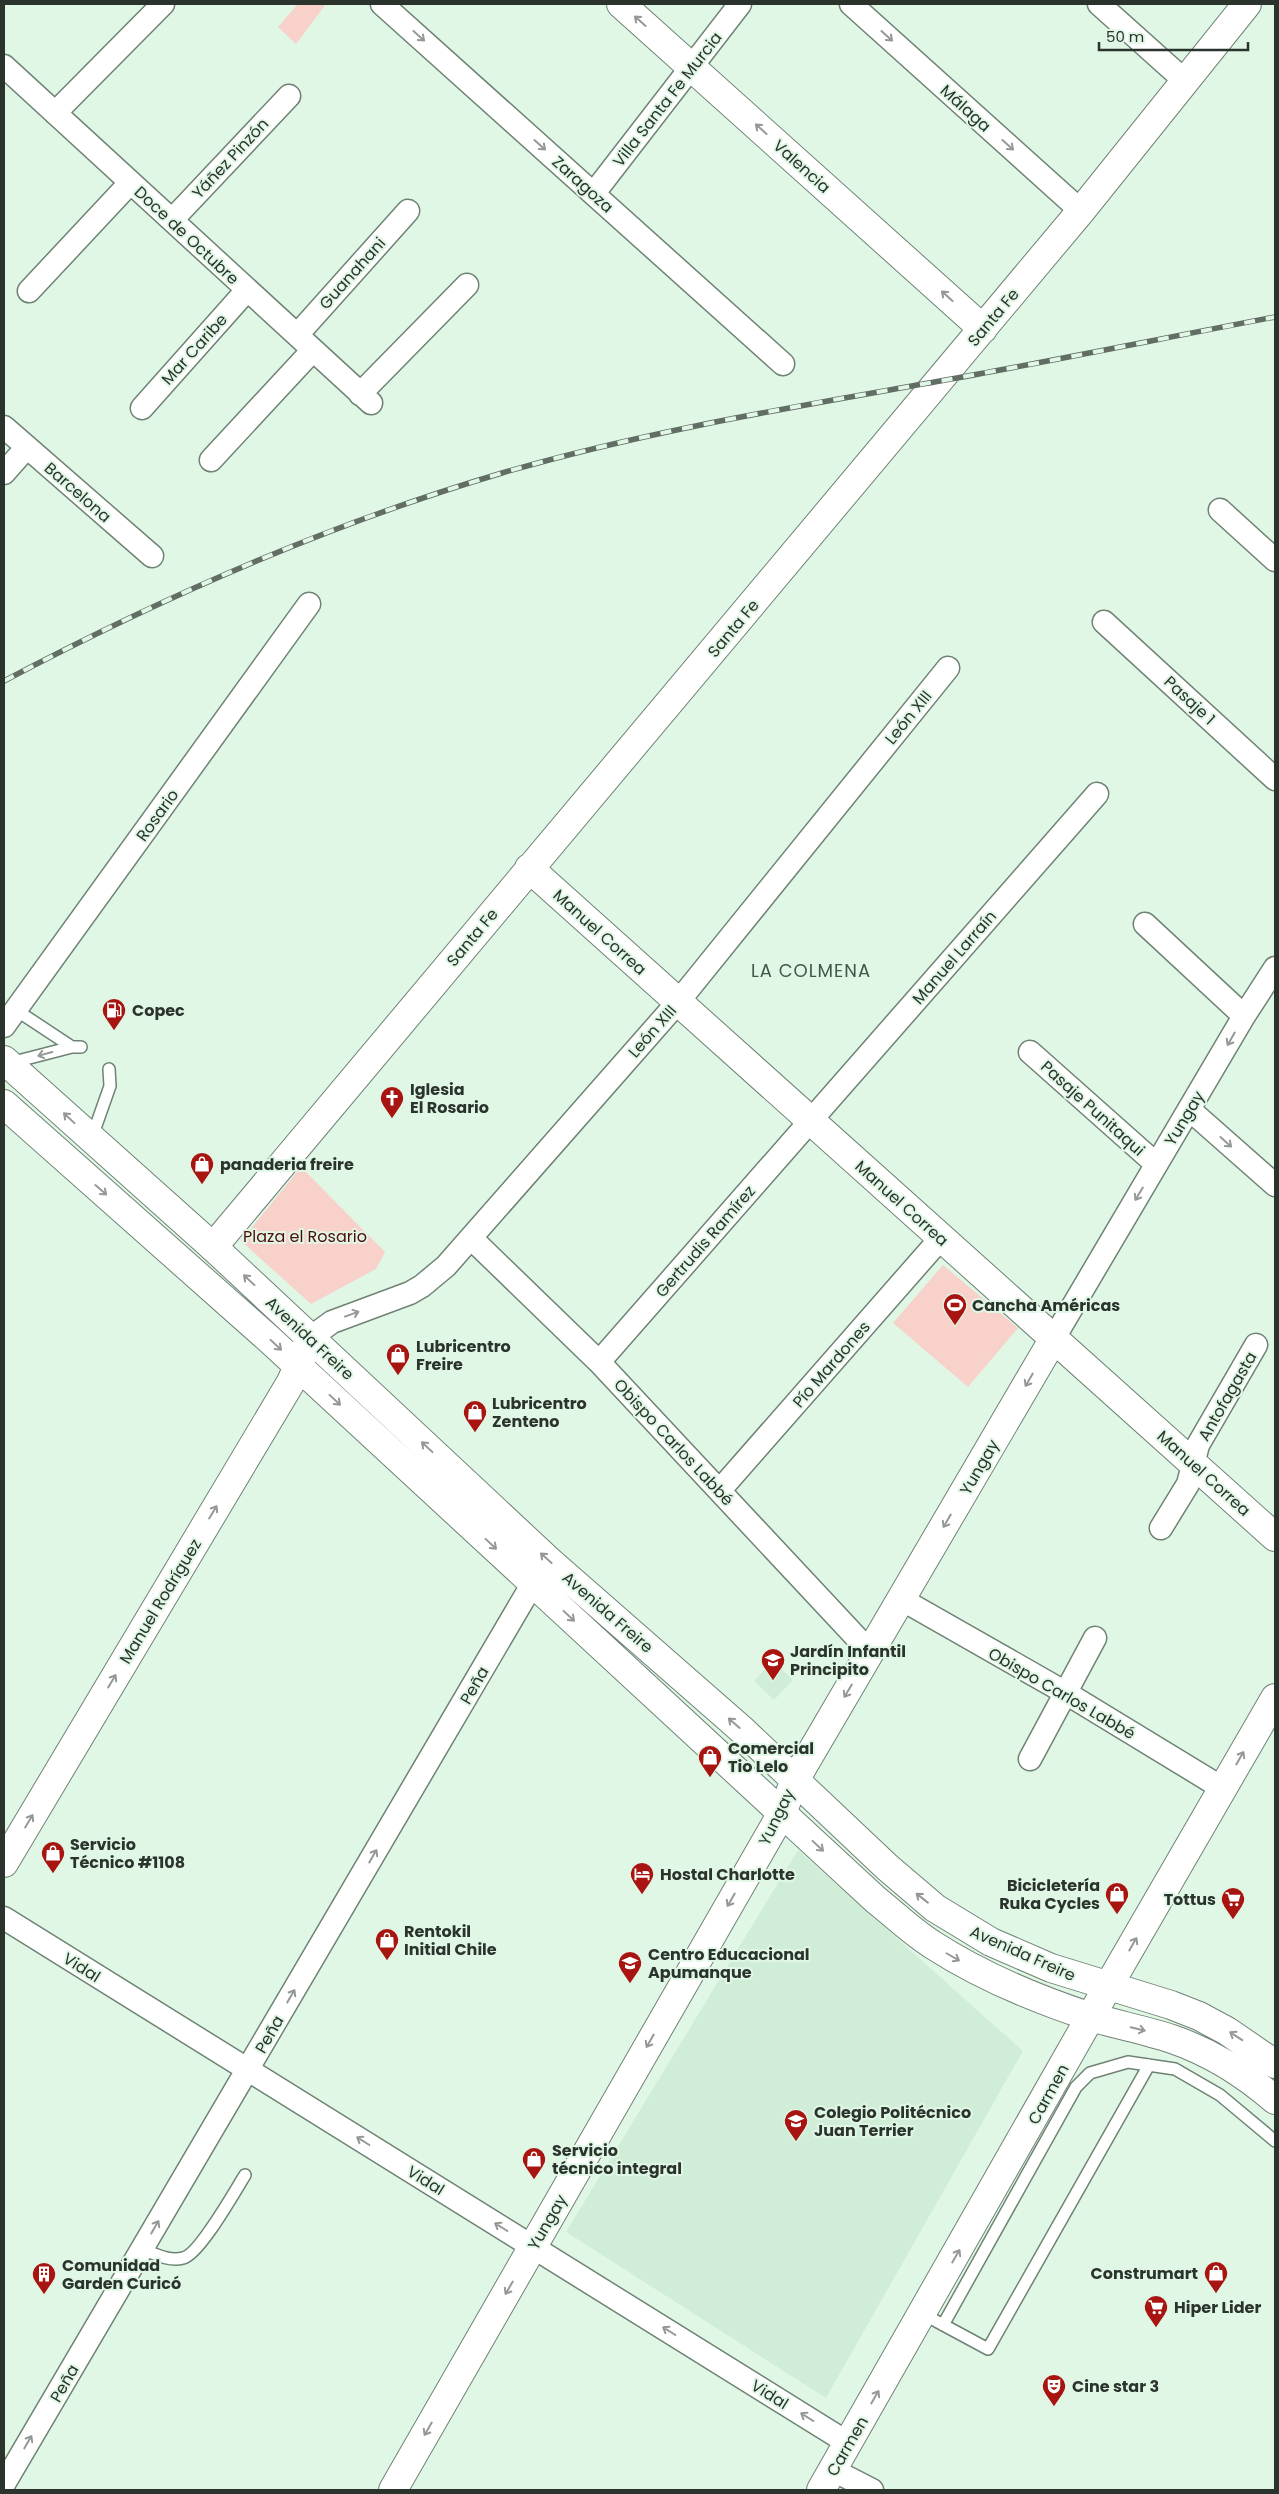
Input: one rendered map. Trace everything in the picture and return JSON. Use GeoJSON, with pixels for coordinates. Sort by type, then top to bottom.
{"type":"FeatureCollection","features":[{"type":"Feature","properties":{"kind":"street"},"geometry":{"type":"LineString","coordinates":[[55,113],[163,4]]}},
{"type":"Feature","properties":{"kind":"street","name":"Zaragoza"},"geometry":{"type":"LineString","coordinates":[[382,4],[783,364]]}},
{"type":"Feature","properties":{"kind":"street","name":"Valencia"},"geometry":{"type":"LineString","coordinates":[[621,4],[983,329]]}},
{"type":"Feature","properties":{"kind":"street","name":"Villa Santa Fe Murcia"},"geometry":{"type":"LineString","coordinates":[[594,193],[740,4]]}},
{"type":"Feature","properties":{"kind":"street","name":"Málaga"},"geometry":{"type":"LineString","coordinates":[[851,4],[1081,211]]}},
{"type":"Feature","properties":{"kind":"street"},"geometry":{"type":"LineString","coordinates":[[1099,4],[1185,81]]}},
{"type":"Feature","properties":{"kind":"street","name":"Santa Fe"},"geometry":{"type":"LineString","coordinates":[[213,1247],[983,329],[1081,211],[1247,4]]}},
{"type":"Feature","properties":{"kind":"street","name":"Doce de Octubre"},"geometry":{"type":"LineString","coordinates":[[4,67],[365,399],[467,285]]}},
{"type":"Feature","properties":{"kind":"street","name":"Yáñez Pinzón"},"geometry":{"type":"LineString","coordinates":[[172,220],[289,96]]}},
{"type":"Feature","properties":{"kind":"street"},"geometry":{"type":"LineString","coordinates":[[29,292],[130,183]]}},
{"type":"Feature","properties":{"kind":"street","name":"Guanahani"},"geometry":{"type":"LineString","coordinates":[[297,335],[408,211]]}},
{"type":"Feature","properties":{"kind":"street","name":"Mar Caribe"},"geometry":{"type":"LineString","coordinates":[[142,408],[247,290]]}},
{"type":"Feature","properties":{"kind":"street"},"geometry":{"type":"LineString","coordinates":[[211,460],[313,350]]}},
{"type":"Feature","properties":{"kind":"street","name":"Barcelona"},"geometry":{"type":"LineString","coordinates":[[4,427],[152,556]]}},
{"type":"Feature","properties":{"kind":"street"},"geometry":{"type":"LineString","coordinates":[[4,473],[27,447]]}},
{"type":"Feature","properties":{"kind":"street"},"geometry":{"type":"LineString","coordinates":[[1220,510],[1275,560]]}},
{"type":"Feature","properties":{"kind":"street","name":"Rosario"},"geometry":{"type":"LineString","coordinates":[[10,1018],[310,604]]}},
{"type":"Feature","properties":{"kind":"street","name":"Pasaje 1"},"geometry":{"type":"LineString","coordinates":[[1104,622],[1275,779]]}},
{"type":"Feature","properties":{"kind":"street","name":"León XIII"},"geometry":{"type":"LineString","coordinates":[[310,1338],[332,1322],[422,1286],[446,1266],[678,1002],[948,668]]}},
{"type":"Feature","properties":{"kind":"street","name":"Manuel Larraín"},"geometry":{"type":"LineString","coordinates":[[811,1121],[1097,794]]}},
{"type":"Feature","properties":{"kind":"street","name":"Manuel Correa"},"geometry":{"type":"LineString","coordinates":[[529,868],[1275,1537]]}},
{"type":"Feature","properties":{"kind":"street"},"geometry":{"type":"LineString","coordinates":[[1145,924],[1244,1016]]}},
{"type":"Feature","properties":{"kind":"street","name":"Yungay"},"geometry":{"type":"LineString","coordinates":[[393,2490],[782,1813],[795,1780],[1156,1164],[1190,1110],[1244,1016],[1275,968]]}},
{"type":"Feature","properties":{"kind":"street","name":"Pasaje Punitaqui"},"geometry":{"type":"LineString","coordinates":[[1030,1052],[1156,1164]]}},
{"type":"Feature","properties":{"kind":"street","name":"Avenida Freire"},"geometry":{"type":"LineString","coordinates":[[5,1067],[32,1084],[213,1247],[548,1560],[741,1729],[911,1888],[962,1926],[991,1942],[1051,1968],[1199,2016],[1227,2031],[1275,2064]]}},
{"type":"Feature","properties":{"kind":"street","name":"Avenida Freire"},"geometry":{"type":"LineString","coordinates":[[4,1104],[300,1367],[876,1900],[932,1944],[1003,1983],[1090,2016],[1152,2032],[1192,2046],[1237,2071],[1275,2100]]}},
{"type":"Feature","properties":{"kind":"street"},"geometry":{"type":"LineString","coordinates":[[1190,1110],[1275,1185]]}},
{"type":"Feature","properties":{"kind":"street","name":"Gertrudis Ramírez"},"geometry":{"type":"LineString","coordinates":[[599,1362],[811,1121]]}},
{"type":"Feature","properties":{"kind":"street","name":"Obispo Carlos Labbé"},"geometry":{"type":"LineString","coordinates":[[471,1238],[599,1362],[871,1653]]}},
{"type":"Feature","properties":{"kind":"street","name":"Pío Mardones"},"geometry":{"type":"LineString","coordinates":[[720,1490],[941,1238]]}},
{"type":"Feature","properties":{"kind":"street"},"geometry":{"type":"LineString","coordinates":[[161,1243],[213,1247]]}},
{"type":"Feature","properties":{"kind":"street","name":"Manuel Rodríguez"},"geometry":{"type":"LineString","coordinates":[[4,1863],[300,1367],[310,1338]]}},
{"type":"Feature","properties":{"kind":"street","name":"Antofagasta"},"geometry":{"type":"LineString","coordinates":[[1161,1528],[1188,1484],[1195,1464],[1198,1445],[1256,1345]]}},
{"type":"Feature","properties":{"kind":"street","name":"Peña"},"geometry":{"type":"LineString","coordinates":[[4,2484],[533,1583]]}},
{"type":"Feature","properties":{"kind":"street","name":"Obispo Carlos Labbé"},"geometry":{"type":"LineString","coordinates":[[901,1600],[1066,1693],[1222,1788]]}},
{"type":"Feature","properties":{"kind":"street"},"geometry":{"type":"LineString","coordinates":[[1030,1759],[1095,1638]]}},
{"type":"Feature","properties":{"kind":"street","name":"Carmen"},"geometry":{"type":"LineString","coordinates":[[827,2480],[848,2443],[933,2319],[1090,2016],[1275,1698]]}},
{"type":"Feature","properties":{"kind":"street","name":"Vidal"},"geometry":{"type":"LineString","coordinates":[[4,1918],[848,2443]]}},
{"type":"Feature","properties":{"kind":"street"},"geometry":{"type":"LineString","coordinates":[[827,2480],[872,2490]]}},
{"type":"Feature","properties":{"kind":"lane"},"geometry":{"type":"LineString","coordinates":[[5,1067],[77,1047],[10,1018]]}},
{"type":"Feature","properties":{"kind":"lane"},"geometry":{"type":"LineString","coordinates":[[91,1139],[110,1086],[109,1069]]}},
{"type":"Feature","properties":{"kind":"lane"},"geometry":{"type":"LineString","coordinates":[[1149,2065],[988,2349],[933,2319],[1076,2087],[1090,2073],[1128,2062],[1149,2065],[1175,2069],[1220,2096],[1275,2141]]}},
{"type":"Feature","properties":{"kind":"lane"},"geometry":{"type":"LineString","coordinates":[[142,2249],[170,2259],[185,2258],[197,2250],[245,2175]]}},
{"type":"Feature","properties":{"kind":"shaded area","name":"Jardín Infantil Principito"},"geometry":{"type":"Polygon","coordinates":[[[773,1661],[793,1680],[774,1700],[754,1681],[773,1661]]]}},
{"type":"Feature","properties":{"kind":"shaded area","name":"Colegio Politécnico Juan Terrier"},"geometry":{"type":"Polygon","coordinates":[[[798,1850],[1023,2051],[826,2398],[566,2232],[798,1850]]]}},
{"type":"Feature","properties":{"kind":"green space"},"geometry":{"type":"Polygon","coordinates":[[[298,4],[326,4],[296,44],[278,27],[298,4]]]}},
{"type":"Feature","properties":{"kind":"green space","name":"Plaza el Rosario"},"geometry":{"type":"Polygon","coordinates":[[[301,1167],[385,1252],[376,1269],[311,1304],[241,1241],[301,1167]]]}},
{"type":"Feature","properties":{"kind":"green space","name":"Cancha Américas"},"geometry":{"type":"Polygon","coordinates":[[[943,1265],[1018,1328],[968,1387],[893,1323],[943,1265]]]}},
{"type":"Feature","properties":{"kind":"railway"},"geometry":{"type":"LineString","coordinates":[[4,681],[125,620],[310,539],[437,493],[502,473],[665,432],[775,410],[1024,366],[1275,317]]}},
{"type":"Feature","properties":{"kind":"place","name":"Copec"},"geometry":{"type":"Point","coordinates":[114,1031]}},
{"type":"Feature","properties":{"kind":"place","name":"Iglesia El Rosario"},"geometry":{"type":"Point","coordinates":[392,1119]}},
{"type":"Feature","properties":{"kind":"place","name":"panaderia freire"},"geometry":{"type":"Point","coordinates":[202,1185]}},
{"type":"Feature","properties":{"kind":"place","name":"Cancha Américas"},"geometry":{"type":"Point","coordinates":[955,1326]}},
{"type":"Feature","properties":{"kind":"place","name":"Lubricentro Freire"},"geometry":{"type":"Point","coordinates":[398,1376]}},
{"type":"Feature","properties":{"kind":"place","name":"Lubricentro Zenteno"},"geometry":{"type":"Point","coordinates":[475,1433]}},
{"type":"Feature","properties":{"kind":"place","name":"Jardín Infantil Principito"},"geometry":{"type":"Point","coordinates":[773,1681]}},
{"type":"Feature","properties":{"kind":"place","name":"Comercial Tio Lelo"},"geometry":{"type":"Point","coordinates":[710,1778]}},
{"type":"Feature","properties":{"kind":"place","name":"Servicio Técnico #1108"},"geometry":{"type":"Point","coordinates":[53,1874]}},
{"type":"Feature","properties":{"kind":"place","name":"Hostal Charlotte"},"geometry":{"type":"Point","coordinates":[642,1895]}},
{"type":"Feature","properties":{"kind":"place","name":"Bicicletería Ruka Cycles"},"geometry":{"type":"Point","coordinates":[1117,1915]}},
{"type":"Feature","properties":{"kind":"place","name":"Tottus"},"geometry":{"type":"Point","coordinates":[1233,1920]}},
{"type":"Feature","properties":{"kind":"place","name":"Rentokil Initial Chile"},"geometry":{"type":"Point","coordinates":[387,1961]}},
{"type":"Feature","properties":{"kind":"place","name":"Centro Educacional Apumanque"},"geometry":{"type":"Point","coordinates":[630,1984]}},
{"type":"Feature","properties":{"kind":"place","name":"Colegio Politécnico Juan Terrier"},"geometry":{"type":"Point","coordinates":[796,2142]}},
{"type":"Feature","properties":{"kind":"place","name":"Servicio técnico integral"},"geometry":{"type":"Point","coordinates":[534,2180]}},
{"type":"Feature","properties":{"kind":"place","name":"Construmart"},"geometry":{"type":"Point","coordinates":[1216,2294]}},
{"type":"Feature","properties":{"kind":"place","name":"Comunidad Garden Curicó"},"geometry":{"type":"Point","coordinates":[44,2295]}},
{"type":"Feature","properties":{"kind":"place","name":"Hiper Lider"},"geometry":{"type":"Point","coordinates":[1156,2328]}},
{"type":"Feature","properties":{"kind":"place","name":"Cine star 3"},"geometry":{"type":"Point","coordinates":[1054,2407]}},
{"type":"Feature","properties":{"kind":"district","name":"LA COLMENA"},"geometry":{"type":"Point","coordinates":[811,971]}}]}
